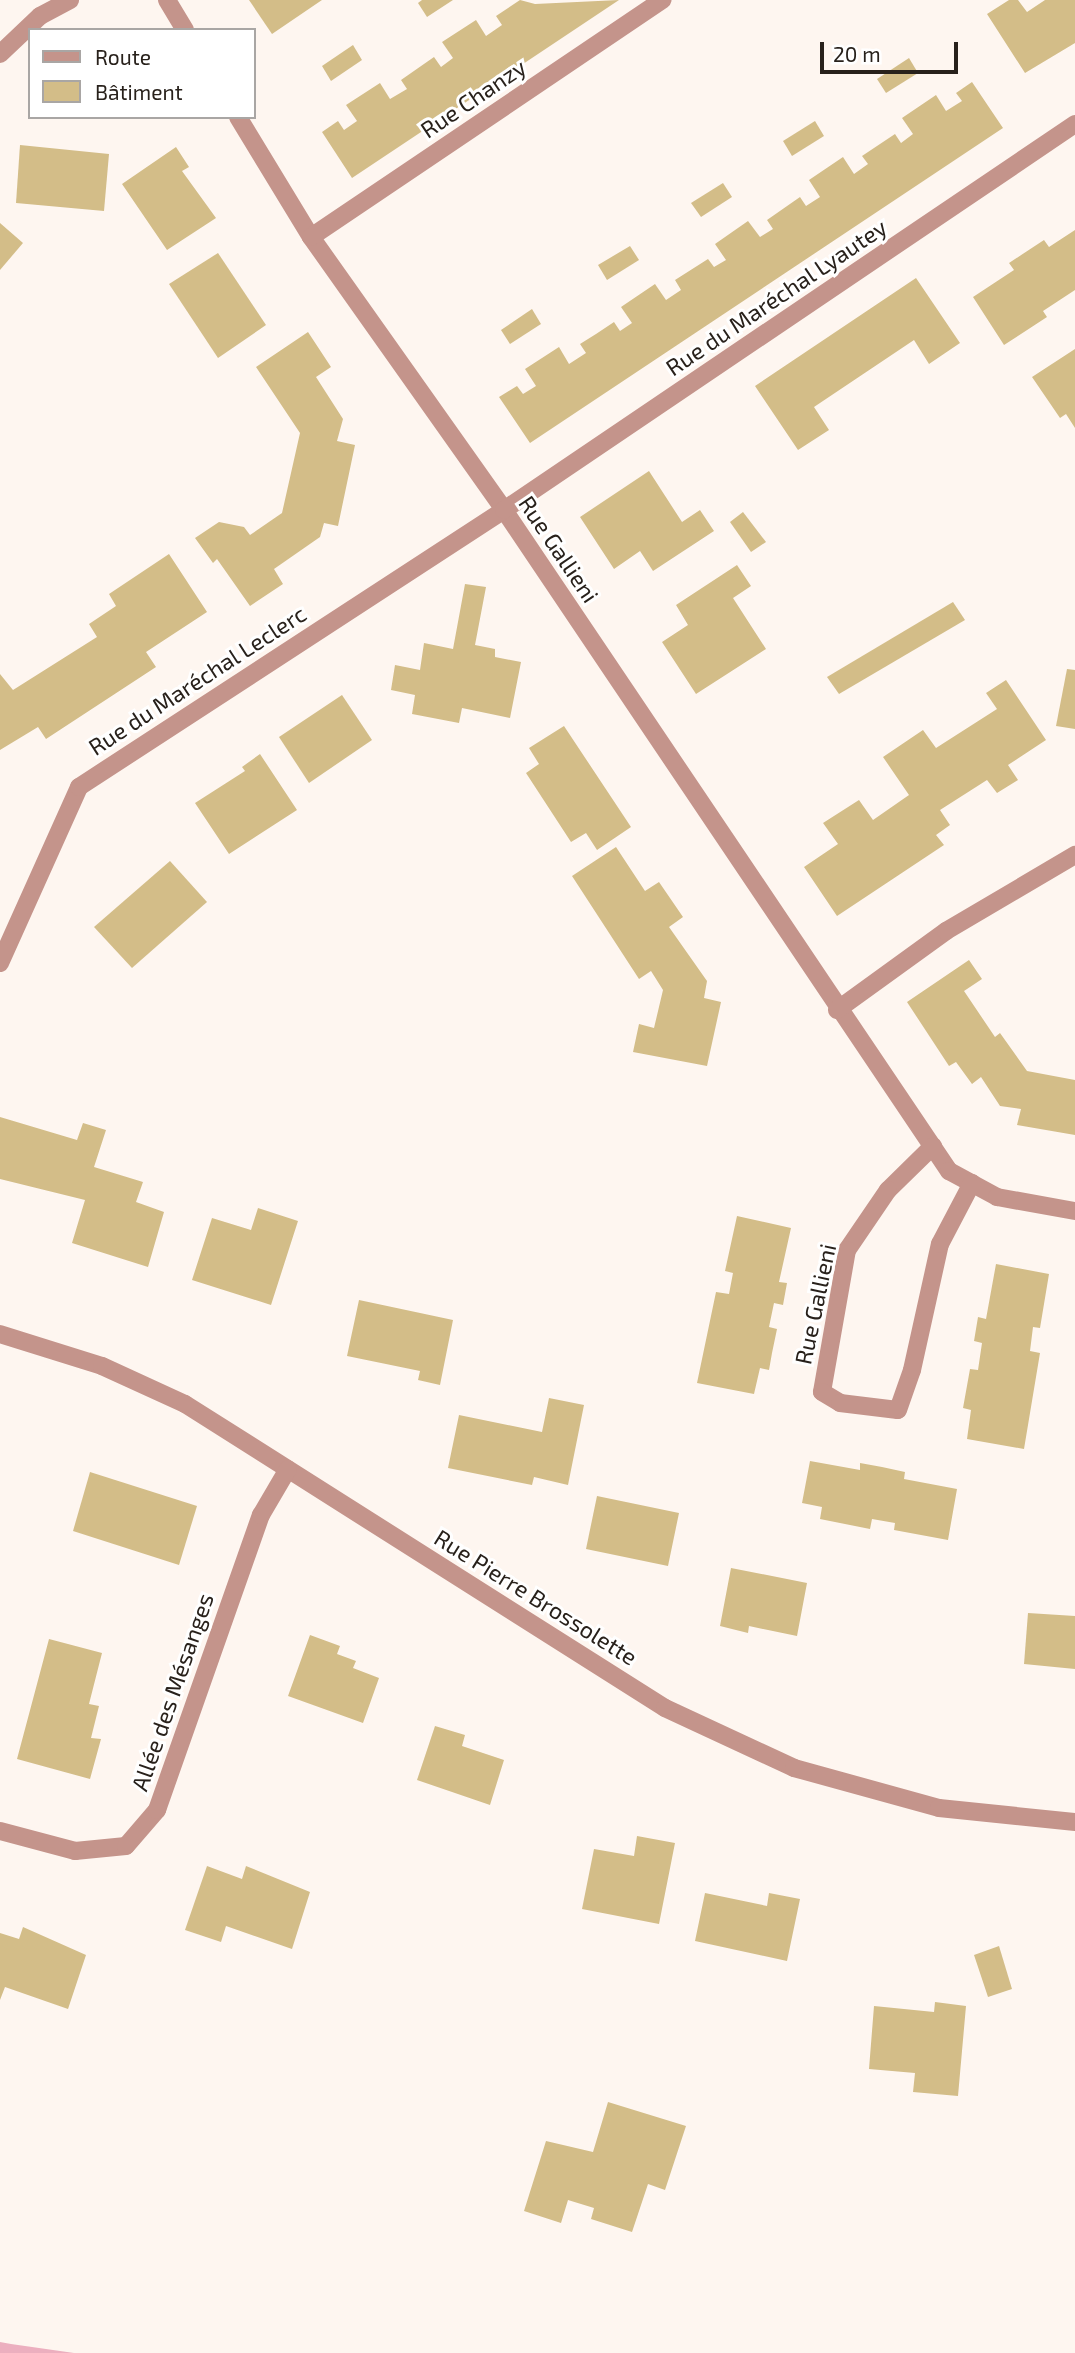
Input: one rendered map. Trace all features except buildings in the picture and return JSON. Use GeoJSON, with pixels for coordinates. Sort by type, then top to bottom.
{"type":"FeatureCollection","features":[{"type":"Feature","properties":{"kind":"street"},"geometry":{"type":"LineString","coordinates":[[0,54],[40,16],[70,0]]}},
{"type":"Feature","properties":{"kind":"street"},"geometry":{"type":"LineString","coordinates":[[167,0],[184,28]]}},
{"type":"Feature","properties":{"kind":"street","name":"Rue Chanzy"},"geometry":{"type":"LineString","coordinates":[[311,237],[663,0]]}},
{"type":"Feature","properties":{"kind":"street","name":"Rue Gallieni"},"geometry":{"type":"LineString","coordinates":[[239,119],[311,237],[504,510],[837,1010],[949,1171],[997,1197],[1075,1212]]}},
{"type":"Feature","properties":{"kind":"street","name":"Rue du Maréchal Lyautey"},"geometry":{"type":"LineString","coordinates":[[504,510],[1075,124]]}},
{"type":"Feature","properties":{"kind":"street","name":"Rue du Maréchal Leclerc"},"geometry":{"type":"LineString","coordinates":[[0,963],[79,787],[504,510]]}},
{"type":"Feature","properties":{"kind":"street"},"geometry":{"type":"LineString","coordinates":[[837,1010],[946,931],[1075,856]]}},
{"type":"Feature","properties":{"kind":"street","name":"Rue Gallieni"},"geometry":{"type":"LineString","coordinates":[[933,1146],[888,1189],[847,1250],[822,1392],[840,1403],[898,1410],[912,1370],[940,1244],[972,1183]]}},
{"type":"Feature","properties":{"kind":"street","name":"Rue Pierre Brossolette"},"geometry":{"type":"LineString","coordinates":[[0,1334],[102,1366],[185,1404],[665,1708],[794,1768],[939,1808],[1075,1822]]}},
{"type":"Feature","properties":{"kind":"street","name":"Allée des Mésanges"},"geometry":{"type":"LineString","coordinates":[[0,1831],[75,1851],[126,1846],[157,1810],[261,1515],[288,1469]]}},
{"type":"Feature","properties":{"kind":"shaded area"},"geometry":{"type":"Polygon","coordinates":[[[0,2342],[11,2344],[74,2353],[0,2353],[0,2342]]]}}]}
